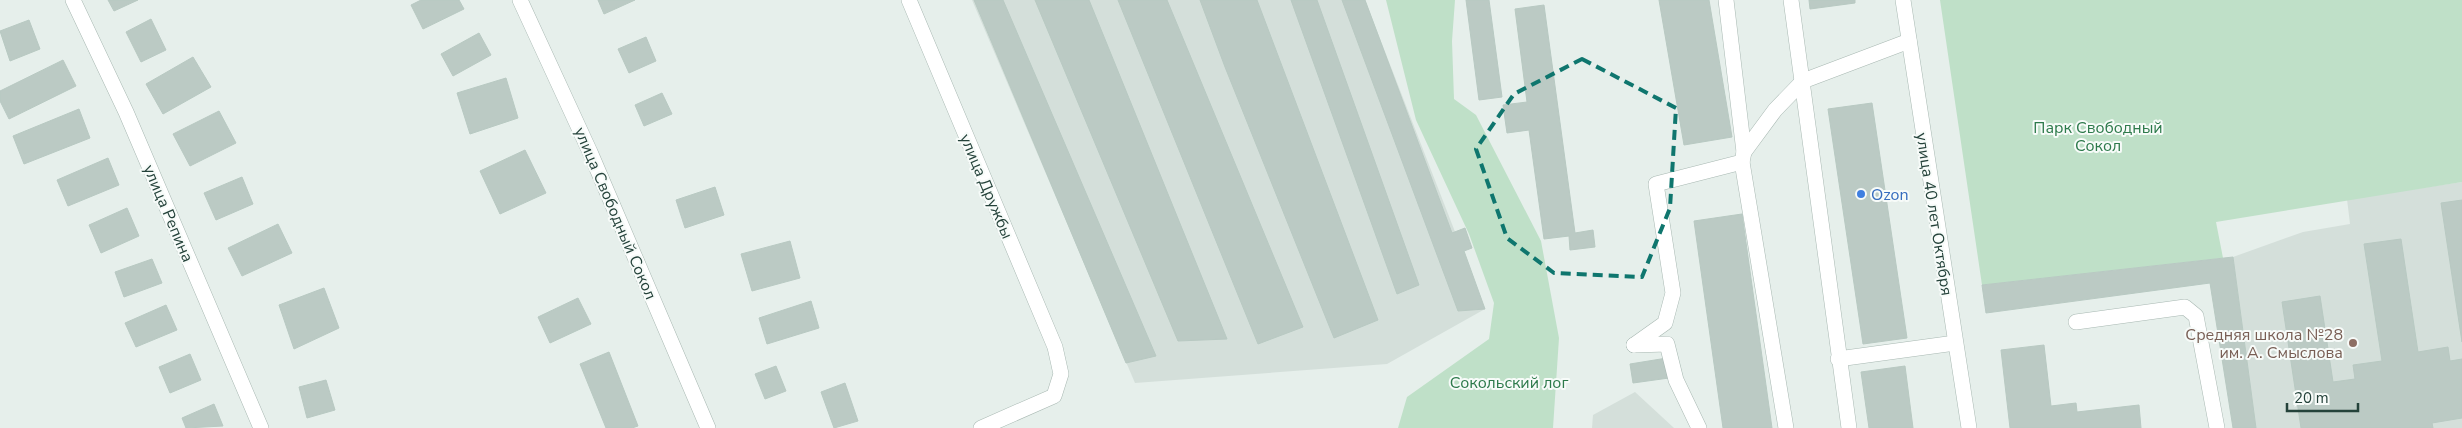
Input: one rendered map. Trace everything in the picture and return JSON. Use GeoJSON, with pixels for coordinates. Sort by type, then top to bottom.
{"type":"FeatureCollection","features":[{"type":"Feature","properties":{"kind":"street","name":"улица Репина"},"geometry":{"type":"LineString","coordinates":[[73,0],[126,112],[261,428]]}},
{"type":"Feature","properties":{"kind":"street","name":"улица Свободный Сокол"},"geometry":{"type":"LineString","coordinates":[[520,0],[590,152],[708,428]]}},
{"type":"Feature","properties":{"kind":"street","name":"улица Дружбы"},"geometry":{"type":"LineString","coordinates":[[909,0],[1054,347],[1061,374],[1054,396],[981,428]]}},
{"type":"Feature","properties":{"kind":"street"},"geometry":{"type":"LineString","coordinates":[[1726,0],[1743,157],[1786,428]]}},
{"type":"Feature","properties":{"kind":"street"},"geometry":{"type":"LineString","coordinates":[[1791,0],[1838,359],[1849,428]]}},
{"type":"Feature","properties":{"kind":"street","name":"улица 40 лет Октября"},"geometry":{"type":"LineString","coordinates":[[1903,0],[1968,428]]}},
{"type":"Feature","properties":{"kind":"street"},"geometry":{"type":"LineString","coordinates":[[1699,428],[1676,380],[1667,344],[1634,345],[1665,323],[1673,293],[1656,184],[1743,157],[1775,110],[1802,81],[1909,41]]}},
{"type":"Feature","properties":{"kind":"street"},"geometry":{"type":"LineString","coordinates":[[2076,322],[2185,307],[2196,316],[2217,428]]}},
{"type":"Feature","properties":{"kind":"street"},"geometry":{"type":"LineString","coordinates":[[1838,359],[1955,342]]}},
{"type":"Feature","properties":{"kind":"highlighted area"},"geometry":{"type":"Polygon","coordinates":[[[1582,59],[1676,108],[1670,208],[1642,277],[1554,273],[1507,238],[1476,149],[1514,94],[1582,59]]]}},
{"type":"Feature","properties":{"kind":"shaded area"},"geometry":{"type":"Polygon","coordinates":[[[972,0],[1365,0],[1485,309],[1387,364],[1135,383],[972,0]]]}},
{"type":"Feature","properties":{"kind":"shaded area","name":"Средняя школа №28 им. А. Смыслова"},"geometry":{"type":"Polygon","coordinates":[[[2462,182],[2462,428],[2256,428],[2233,257],[2303,232],[2350,224],[2347,199],[2462,182]]]}},
{"type":"Feature","properties":{"kind":"shaded area"},"geometry":{"type":"Polygon","coordinates":[[[1635,392],[1674,428],[1592,428],[1593,415],[1635,392]]]}},
{"type":"Feature","properties":{"kind":"green space","name":"Сокольский лог"},"geometry":{"type":"Polygon","coordinates":[[[1386,0],[1455,0],[1452,41],[1454,99],[1476,115],[1541,241],[1559,338],[1553,428],[1398,428],[1407,397],[1489,339],[1494,303],[1469,234],[1416,120],[1386,0]]]}},
{"type":"Feature","properties":{"kind":"green space","name":"Парк Свободный Сокол"},"geometry":{"type":"Polygon","coordinates":[[[1940,0],[2462,0],[2462,182],[2216,222],[2223,258],[1982,285],[1940,0]]]}},
{"type":"Feature","properties":{"kind":"building"},"geometry":{"type":"Polygon","coordinates":[[[108,0],[138,0],[114,11],[108,0]]]}},
{"type":"Feature","properties":{"kind":"building"},"geometry":{"type":"Polygon","coordinates":[[[421,0],[459,0],[464,9],[423,29],[411,5],[421,0]]]}},
{"type":"Feature","properties":{"kind":"building"},"geometry":{"type":"Polygon","coordinates":[[[598,0],[635,0],[604,14],[598,0]]]}},
{"type":"Feature","properties":{"kind":"building"},"geometry":{"type":"Polygon","coordinates":[[[974,0],[1003,0],[1156,356],[1126,363],[974,0]]]}},
{"type":"Feature","properties":{"kind":"building"},"geometry":{"type":"Polygon","coordinates":[[[1035,0],[1089,0],[1227,339],[1178,341],[1035,0]]]}},
{"type":"Feature","properties":{"kind":"building"},"geometry":{"type":"Polygon","coordinates":[[[1118,0],[1167,0],[1303,327],[1258,344],[1118,0]]]}},
{"type":"Feature","properties":{"kind":"building"},"geometry":{"type":"Polygon","coordinates":[[[1200,0],[1257,0],[1378,320],[1334,338],[1200,0]]]}},
{"type":"Feature","properties":{"kind":"building"},"geometry":{"type":"Polygon","coordinates":[[[1291,0],[1317,0],[1419,285],[1397,294],[1291,0]]]}},
{"type":"Feature","properties":{"kind":"building"},"geometry":{"type":"Polygon","coordinates":[[[1342,0],[1365,0],[1452,233],[1465,228],[1472,248],[1464,251],[1485,309],[1458,311],[1342,0]]]}},
{"type":"Feature","properties":{"kind":"building"},"geometry":{"type":"Polygon","coordinates":[[[1466,0],[1489,0],[1502,97],[1479,100],[1466,0]]]}},
{"type":"Feature","properties":{"kind":"building"},"geometry":{"type":"Polygon","coordinates":[[[1659,0],[1709,0],[1732,137],[1684,145],[1659,0]]]}},
{"type":"Feature","properties":{"kind":"building"},"geometry":{"type":"Polygon","coordinates":[[[1809,0],[1855,0],[1855,3],[1810,9],[1809,0]]]}},
{"type":"Feature","properties":{"kind":"building"},"geometry":{"type":"Polygon","coordinates":[[[1544,5],[1575,233],[1593,230],[1595,247],[1570,250],[1569,236],[1544,239],[1529,130],[1507,133],[1503,105],[1527,102],[1515,9],[1544,5]]]}},
{"type":"Feature","properties":{"kind":"building"},"geometry":{"type":"Polygon","coordinates":[[[151,19],[166,50],[141,62],[126,32],[151,19]]]}},
{"type":"Feature","properties":{"kind":"building"},"geometry":{"type":"Polygon","coordinates":[[[29,20],[40,49],[10,61],[0,31],[29,20]]]}},
{"type":"Feature","properties":{"kind":"building"},"geometry":{"type":"Polygon","coordinates":[[[479,33],[491,55],[453,76],[441,54],[479,33]]]}},
{"type":"Feature","properties":{"kind":"building"},"geometry":{"type":"Polygon","coordinates":[[[646,37],[656,61],[629,73],[618,49],[646,37]]]}},
{"type":"Feature","properties":{"kind":"building"},"geometry":{"type":"Polygon","coordinates":[[[193,57],[211,87],[163,114],[146,84],[193,57]]]}},
{"type":"Feature","properties":{"kind":"building"},"geometry":{"type":"Polygon","coordinates":[[[63,60],[76,86],[9,119],[0,101],[0,91],[63,60]]]}},
{"type":"Feature","properties":{"kind":"building"},"geometry":{"type":"Polygon","coordinates":[[[506,78],[518,118],[470,134],[457,93],[506,78]]]}},
{"type":"Feature","properties":{"kind":"building"},"geometry":{"type":"Polygon","coordinates":[[[662,93],[672,114],[644,126],[635,105],[662,93]]]}},
{"type":"Feature","properties":{"kind":"building"},"geometry":{"type":"Polygon","coordinates":[[[1872,103],[1907,338],[1863,344],[1828,109],[1872,103]]]}},
{"type":"Feature","properties":{"kind":"building"},"geometry":{"type":"Polygon","coordinates":[[[79,109],[90,138],[24,164],[13,136],[79,109]]]}},
{"type":"Feature","properties":{"kind":"building"},"geometry":{"type":"Polygon","coordinates":[[[219,111],[236,143],[190,166],[173,134],[219,111]]]}},
{"type":"Feature","properties":{"kind":"building"},"geometry":{"type":"Polygon","coordinates":[[[525,150],[546,193],[500,214],[480,171],[525,150]]]}},
{"type":"Feature","properties":{"kind":"building"},"geometry":{"type":"Polygon","coordinates":[[[108,158],[119,185],[68,206],[57,180],[108,158]]]}},
{"type":"Feature","properties":{"kind":"building"},"geometry":{"type":"Polygon","coordinates":[[[242,177],[253,204],[216,220],[204,193],[242,177]]]}},
{"type":"Feature","properties":{"kind":"building"},"geometry":{"type":"Polygon","coordinates":[[[715,187],[724,215],[685,228],[676,200],[715,187]]]}},
{"type":"Feature","properties":{"kind":"building"},"geometry":{"type":"Polygon","coordinates":[[[2462,200],[2462,342],[2441,203],[2462,200]]]}},
{"type":"Feature","properties":{"kind":"building"},"geometry":{"type":"Polygon","coordinates":[[[127,208],[139,236],[101,253],[89,225],[127,208]]]}},
{"type":"Feature","properties":{"kind":"building"},"geometry":{"type":"Polygon","coordinates":[[[1742,214],[1772,428],[1723,428],[1694,221],[1742,214]]]}},
{"type":"Feature","properties":{"kind":"building"},"geometry":{"type":"Polygon","coordinates":[[[278,224],[292,253],[242,276],[228,248],[278,224]]]}},
{"type":"Feature","properties":{"kind":"building"},"geometry":{"type":"Polygon","coordinates":[[[2401,239],[2418,352],[2448,347],[2450,361],[2462,359],[2462,418],[2432,423],[2433,428],[2301,428],[2282,302],[2320,296],[2333,382],[2355,379],[2353,365],[2382,361],[2364,244],[2401,239]]]}},
{"type":"Feature","properties":{"kind":"building"},"geometry":{"type":"Polygon","coordinates":[[[790,241],[800,278],[752,291],[741,254],[790,241]]]}},
{"type":"Feature","properties":{"kind":"building"},"geometry":{"type":"Polygon","coordinates":[[[2233,257],[2256,428],[2233,428],[2210,283],[1986,313],[1982,285],[2233,257]]]}},
{"type":"Feature","properties":{"kind":"building"},"geometry":{"type":"Polygon","coordinates":[[[152,259],[162,283],[124,297],[115,272],[152,259]]]}},
{"type":"Feature","properties":{"kind":"building"},"geometry":{"type":"Polygon","coordinates":[[[324,288],[339,328],[294,349],[279,305],[324,288]]]}},
{"type":"Feature","properties":{"kind":"building"},"geometry":{"type":"Polygon","coordinates":[[[578,298],[591,324],[550,343],[538,317],[578,298]]]}},
{"type":"Feature","properties":{"kind":"building"},"geometry":{"type":"Polygon","coordinates":[[[811,301],[819,328],[767,344],[759,318],[811,301]]]}},
{"type":"Feature","properties":{"kind":"building"},"geometry":{"type":"Polygon","coordinates":[[[166,305],[177,330],[136,347],[125,323],[166,305]]]}},
{"type":"Feature","properties":{"kind":"building"},"geometry":{"type":"Polygon","coordinates":[[[2044,345],[2051,406],[2076,403],[2077,412],[2139,405],[2141,428],[2010,428],[2001,350],[2044,345]]]}},
{"type":"Feature","properties":{"kind":"building"},"geometry":{"type":"Polygon","coordinates":[[[609,352],[638,426],[632,428],[606,428],[580,364],[609,352]]]}},
{"type":"Feature","properties":{"kind":"building"},"geometry":{"type":"Polygon","coordinates":[[[190,354],[201,380],[170,393],[159,367],[190,354]]]}},
{"type":"Feature","properties":{"kind":"building"},"geometry":{"type":"Polygon","coordinates":[[[1667,358],[1669,378],[1633,383],[1630,364],[1667,358]]]}},
{"type":"Feature","properties":{"kind":"building"},"geometry":{"type":"Polygon","coordinates":[[[776,366],[786,391],[765,399],[755,374],[776,366]]]}},
{"type":"Feature","properties":{"kind":"building"},"geometry":{"type":"Polygon","coordinates":[[[1905,366],[1913,428],[1869,428],[1861,372],[1905,366]]]}},
{"type":"Feature","properties":{"kind":"building"},"geometry":{"type":"Polygon","coordinates":[[[326,380],[335,410],[307,418],[299,387],[326,380]]]}},
{"type":"Feature","properties":{"kind":"building"},"geometry":{"type":"Polygon","coordinates":[[[845,383],[858,421],[834,428],[821,392],[845,383]]]}},
{"type":"Feature","properties":{"kind":"building"},"geometry":{"type":"Polygon","coordinates":[[[214,404],[223,426],[186,428],[182,418],[214,404]]]}},
{"type":"Feature","properties":{"kind":"place","name":"Ozon"},"geometry":{"type":"Point","coordinates":[1861,194]}},
{"type":"Feature","properties":{"kind":"place","name":"Средняя школа №28 им. А. Смыслова"},"geometry":{"type":"Point","coordinates":[2353,343]}}]}
